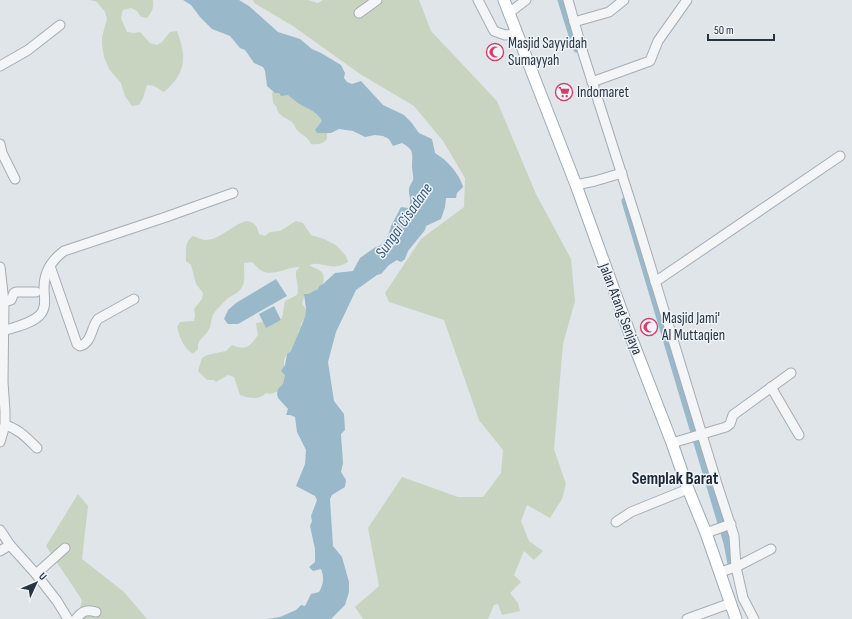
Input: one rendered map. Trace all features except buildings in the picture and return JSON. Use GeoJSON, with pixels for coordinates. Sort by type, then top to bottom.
{"type":"FeatureCollection","features":[{"type":"Feature","properties":{"kind":"main road","name":"Jalan Atang Senjaya"},"geometry":{"type":"LineString","coordinates":[[504,0],[576,184],[620,309],[721,572],[736,619]]}},
{"type":"Feature","properties":{"kind":"street"},"geometry":{"type":"LineString","coordinates":[[359,12],[377,0]]}},
{"type":"Feature","properties":{"kind":"street"},"geometry":{"type":"LineString","coordinates":[[478,0],[494,31],[505,35],[517,34]]}},
{"type":"Feature","properties":{"kind":"street"},"geometry":{"type":"LineString","coordinates":[[509,13],[526,0]]}},
{"type":"Feature","properties":{"kind":"street"},"geometry":{"type":"LineString","coordinates":[[568,0],[592,82],[616,175],[655,282],[735,542],[735,567],[743,598],[754,619]]}},
{"type":"Feature","properties":{"kind":"street"},"geometry":{"type":"LineString","coordinates":[[574,22],[609,12],[624,0]]}},
{"type":"Feature","properties":{"kind":"street"},"geometry":{"type":"LineString","coordinates":[[592,82],[650,61],[658,41],[687,0]]}},
{"type":"Feature","properties":{"kind":"street"},"geometry":{"type":"LineString","coordinates":[[0,66],[28,50],[60,25]]}},
{"type":"Feature","properties":{"kind":"street"},"geometry":{"type":"LineString","coordinates":[[0,144],[2,153],[15,179]]}},
{"type":"Feature","properties":{"kind":"street"},"geometry":{"type":"LineString","coordinates":[[655,282],[840,156]]}},
{"type":"Feature","properties":{"kind":"street"},"geometry":{"type":"LineString","coordinates":[[576,184],[595,181],[616,175]]}},
{"type":"Feature","properties":{"kind":"street"},"geometry":{"type":"LineString","coordinates":[[3,331],[34,320],[42,313],[45,307],[45,280],[50,266],[57,256],[64,251],[233,193]]}},
{"type":"Feature","properties":{"kind":"street"},"geometry":{"type":"LineString","coordinates":[[50,266],[77,344],[80,346],[86,344],[95,322],[98,319],[134,298]]}},
{"type":"Feature","properties":{"kind":"street"},"geometry":{"type":"LineString","coordinates":[[0,267],[4,302],[3,331],[5,425],[0,442]]}},
{"type":"Feature","properties":{"kind":"street"},"geometry":{"type":"LineString","coordinates":[[4,302],[11,300],[16,292],[36,292]]}},
{"type":"Feature","properties":{"kind":"street"},"geometry":{"type":"LineString","coordinates":[[45,307],[62,300]]}},
{"type":"Feature","properties":{"kind":"street"},"geometry":{"type":"LineString","coordinates":[[672,443],[728,426],[732,415],[790,373]]}},
{"type":"Feature","properties":{"kind":"street"},"geometry":{"type":"LineString","coordinates":[[771,387],[799,436]]}},
{"type":"Feature","properties":{"kind":"street"},"geometry":{"type":"LineString","coordinates":[[5,425],[24,434],[37,448]]}},
{"type":"Feature","properties":{"kind":"street"},"geometry":{"type":"LineString","coordinates":[[616,522],[631,512],[688,489]]}},
{"type":"Feature","properties":{"kind":"street"},"geometry":{"type":"LineString","coordinates":[[706,533],[729,524]]}},
{"type":"Feature","properties":{"kind":"street"},"geometry":{"type":"LineString","coordinates":[[0,530],[10,545],[36,574],[57,601],[68,619]]}},
{"type":"Feature","properties":{"kind":"street"},"geometry":{"type":"LineString","coordinates":[[0,551],[10,545]]}},
{"type":"Feature","properties":{"kind":"street"},"geometry":{"type":"LineString","coordinates":[[36,574],[65,548]]}},
{"type":"Feature","properties":{"kind":"street"},"geometry":{"type":"LineString","coordinates":[[721,572],[735,567],[771,549]]}},
{"type":"Feature","properties":{"kind":"street"},"geometry":{"type":"LineString","coordinates":[[687,619],[731,603]]}},
{"type":"Feature","properties":{"kind":"street"},"geometry":{"type":"LineString","coordinates":[[76,619],[84,611],[90,610],[96,612]]}},
{"type":"Feature","properties":{"kind":"green space"},"geometry":{"type":"Polygon","coordinates":[[[90,0],[153,0],[152,10],[147,18],[141,17],[137,11],[131,8],[123,10],[121,18],[127,32],[140,32],[150,43],[157,45],[162,42],[170,32],[177,31],[182,49],[182,64],[177,78],[164,92],[154,86],[147,85],[139,105],[132,106],[125,96],[121,83],[109,69],[104,57],[102,37],[107,19],[105,12],[97,2],[90,0]]]}},
{"type":"Feature","properties":{"kind":"green space"},"geometry":{"type":"Polygon","coordinates":[[[253,0],[308,0],[318,3],[323,0],[419,0],[431,31],[497,101],[536,194],[571,259],[575,301],[563,344],[554,449],[566,484],[562,499],[550,518],[527,505],[521,521],[529,541],[543,551],[534,560],[524,551],[514,575],[521,582],[510,593],[518,603],[520,611],[502,615],[498,604],[494,605],[488,619],[363,619],[355,607],[379,586],[368,528],[402,477],[458,497],[483,497],[501,473],[503,450],[479,420],[444,320],[389,302],[385,293],[421,239],[464,207],[465,178],[443,141],[414,106],[360,74],[293,26],[254,3],[253,0]]]}},
{"type":"Feature","properties":{"kind":"green space"},"geometry":{"type":"Polygon","coordinates":[[[276,90],[295,97],[311,109],[320,113],[327,133],[327,139],[324,142],[319,144],[311,144],[307,138],[297,130],[292,122],[280,114],[273,103],[272,93],[276,90]]]}},
{"type":"Feature","properties":{"kind":"green space"},"geometry":{"type":"Polygon","coordinates":[[[246,221],[253,223],[259,234],[265,236],[270,232],[280,231],[296,221],[303,223],[311,235],[336,245],[346,256],[348,262],[336,266],[318,264],[309,265],[323,273],[323,284],[319,286],[318,289],[304,297],[302,304],[306,309],[305,318],[298,331],[299,338],[293,350],[287,354],[284,360],[284,389],[271,394],[266,393],[257,398],[240,395],[234,377],[228,375],[216,382],[214,380],[207,380],[198,371],[202,358],[207,355],[226,351],[232,345],[241,348],[248,346],[258,335],[256,323],[262,322],[269,324],[281,320],[285,301],[297,295],[298,289],[296,271],[300,267],[267,273],[258,268],[252,262],[244,263],[244,280],[242,288],[227,299],[214,313],[209,329],[200,341],[198,349],[193,354],[182,342],[177,327],[180,322],[194,321],[194,309],[202,299],[203,293],[196,284],[191,265],[186,261],[186,247],[188,241],[193,236],[202,240],[210,240],[246,221]]]}},
{"type":"Feature","properties":{"kind":"green space"},"geometry":{"type":"Polygon","coordinates":[[[78,494],[88,506],[82,559],[124,592],[147,619],[77,619],[82,600],[46,546],[78,494]]]}},
{"type":"Feature","properties":{"kind":"water","name":"Sungai Cisadane"},"geometry":{"type":"Polygon","coordinates":[[[183,0],[239,0],[249,6],[278,32],[300,39],[312,49],[341,65],[345,73],[344,78],[347,82],[352,84],[361,81],[383,105],[404,115],[419,133],[432,139],[435,153],[452,167],[459,177],[463,187],[457,193],[456,198],[446,198],[441,219],[426,226],[425,230],[408,251],[405,259],[401,262],[397,260],[389,265],[381,274],[377,275],[356,290],[336,332],[328,362],[334,401],[344,414],[345,430],[341,434],[343,463],[341,472],[346,480],[345,487],[332,495],[330,499],[333,546],[342,557],[349,582],[349,592],[345,605],[331,619],[267,619],[280,617],[296,610],[301,605],[305,606],[311,594],[319,592],[323,580],[321,569],[313,571],[309,567],[315,562],[315,549],[310,526],[312,521],[311,516],[317,500],[315,496],[296,486],[305,464],[306,450],[297,432],[295,417],[286,415],[288,409],[278,398],[277,394],[278,389],[283,384],[285,375],[281,371],[285,365],[287,354],[291,351],[305,317],[306,309],[304,294],[308,294],[318,289],[319,286],[335,273],[353,271],[360,258],[381,245],[388,236],[391,226],[401,207],[408,208],[409,205],[409,188],[413,181],[412,153],[409,148],[402,143],[393,146],[389,139],[383,136],[375,135],[365,137],[353,131],[339,129],[331,133],[317,133],[315,130],[322,121],[318,115],[299,104],[288,95],[281,96],[279,93],[275,93],[267,86],[263,67],[254,63],[245,50],[240,48],[230,36],[212,29],[191,5],[183,0]]]}},
{"type":"Feature","properties":{"kind":"water"},"geometry":{"type":"Polygon","coordinates":[[[276,279],[287,296],[238,324],[228,324],[224,319],[228,310],[236,303],[276,279]]]}},
{"type":"Feature","properties":{"kind":"water"},"geometry":{"type":"Polygon","coordinates":[[[274,306],[281,320],[266,328],[259,314],[274,306]]]}},
{"type":"Feature","properties":{"kind":"waterway"},"geometry":{"type":"LineString","coordinates":[[562,0],[577,48]]}},
{"type":"Feature","properties":{"kind":"waterway"},"geometry":{"type":"LineString","coordinates":[[626,201],[728,543],[733,569]]}},
{"type":"Feature","properties":{"kind":"place","name":"Masjid Sayyidah Sumayyah"},"geometry":{"type":"Point","coordinates":[495,52]}},
{"type":"Feature","properties":{"kind":"place","name":"Indomaret"},"geometry":{"type":"Point","coordinates":[564,92]}},
{"type":"Feature","properties":{"kind":"place","name":"Masjid Jami' Al Muttaqien"},"geometry":{"type":"Point","coordinates":[649,327]}},
{"type":"Feature","properties":{"kind":"district","name":"Semplak Barat"},"geometry":{"type":"Point","coordinates":[675,478]}}]}
